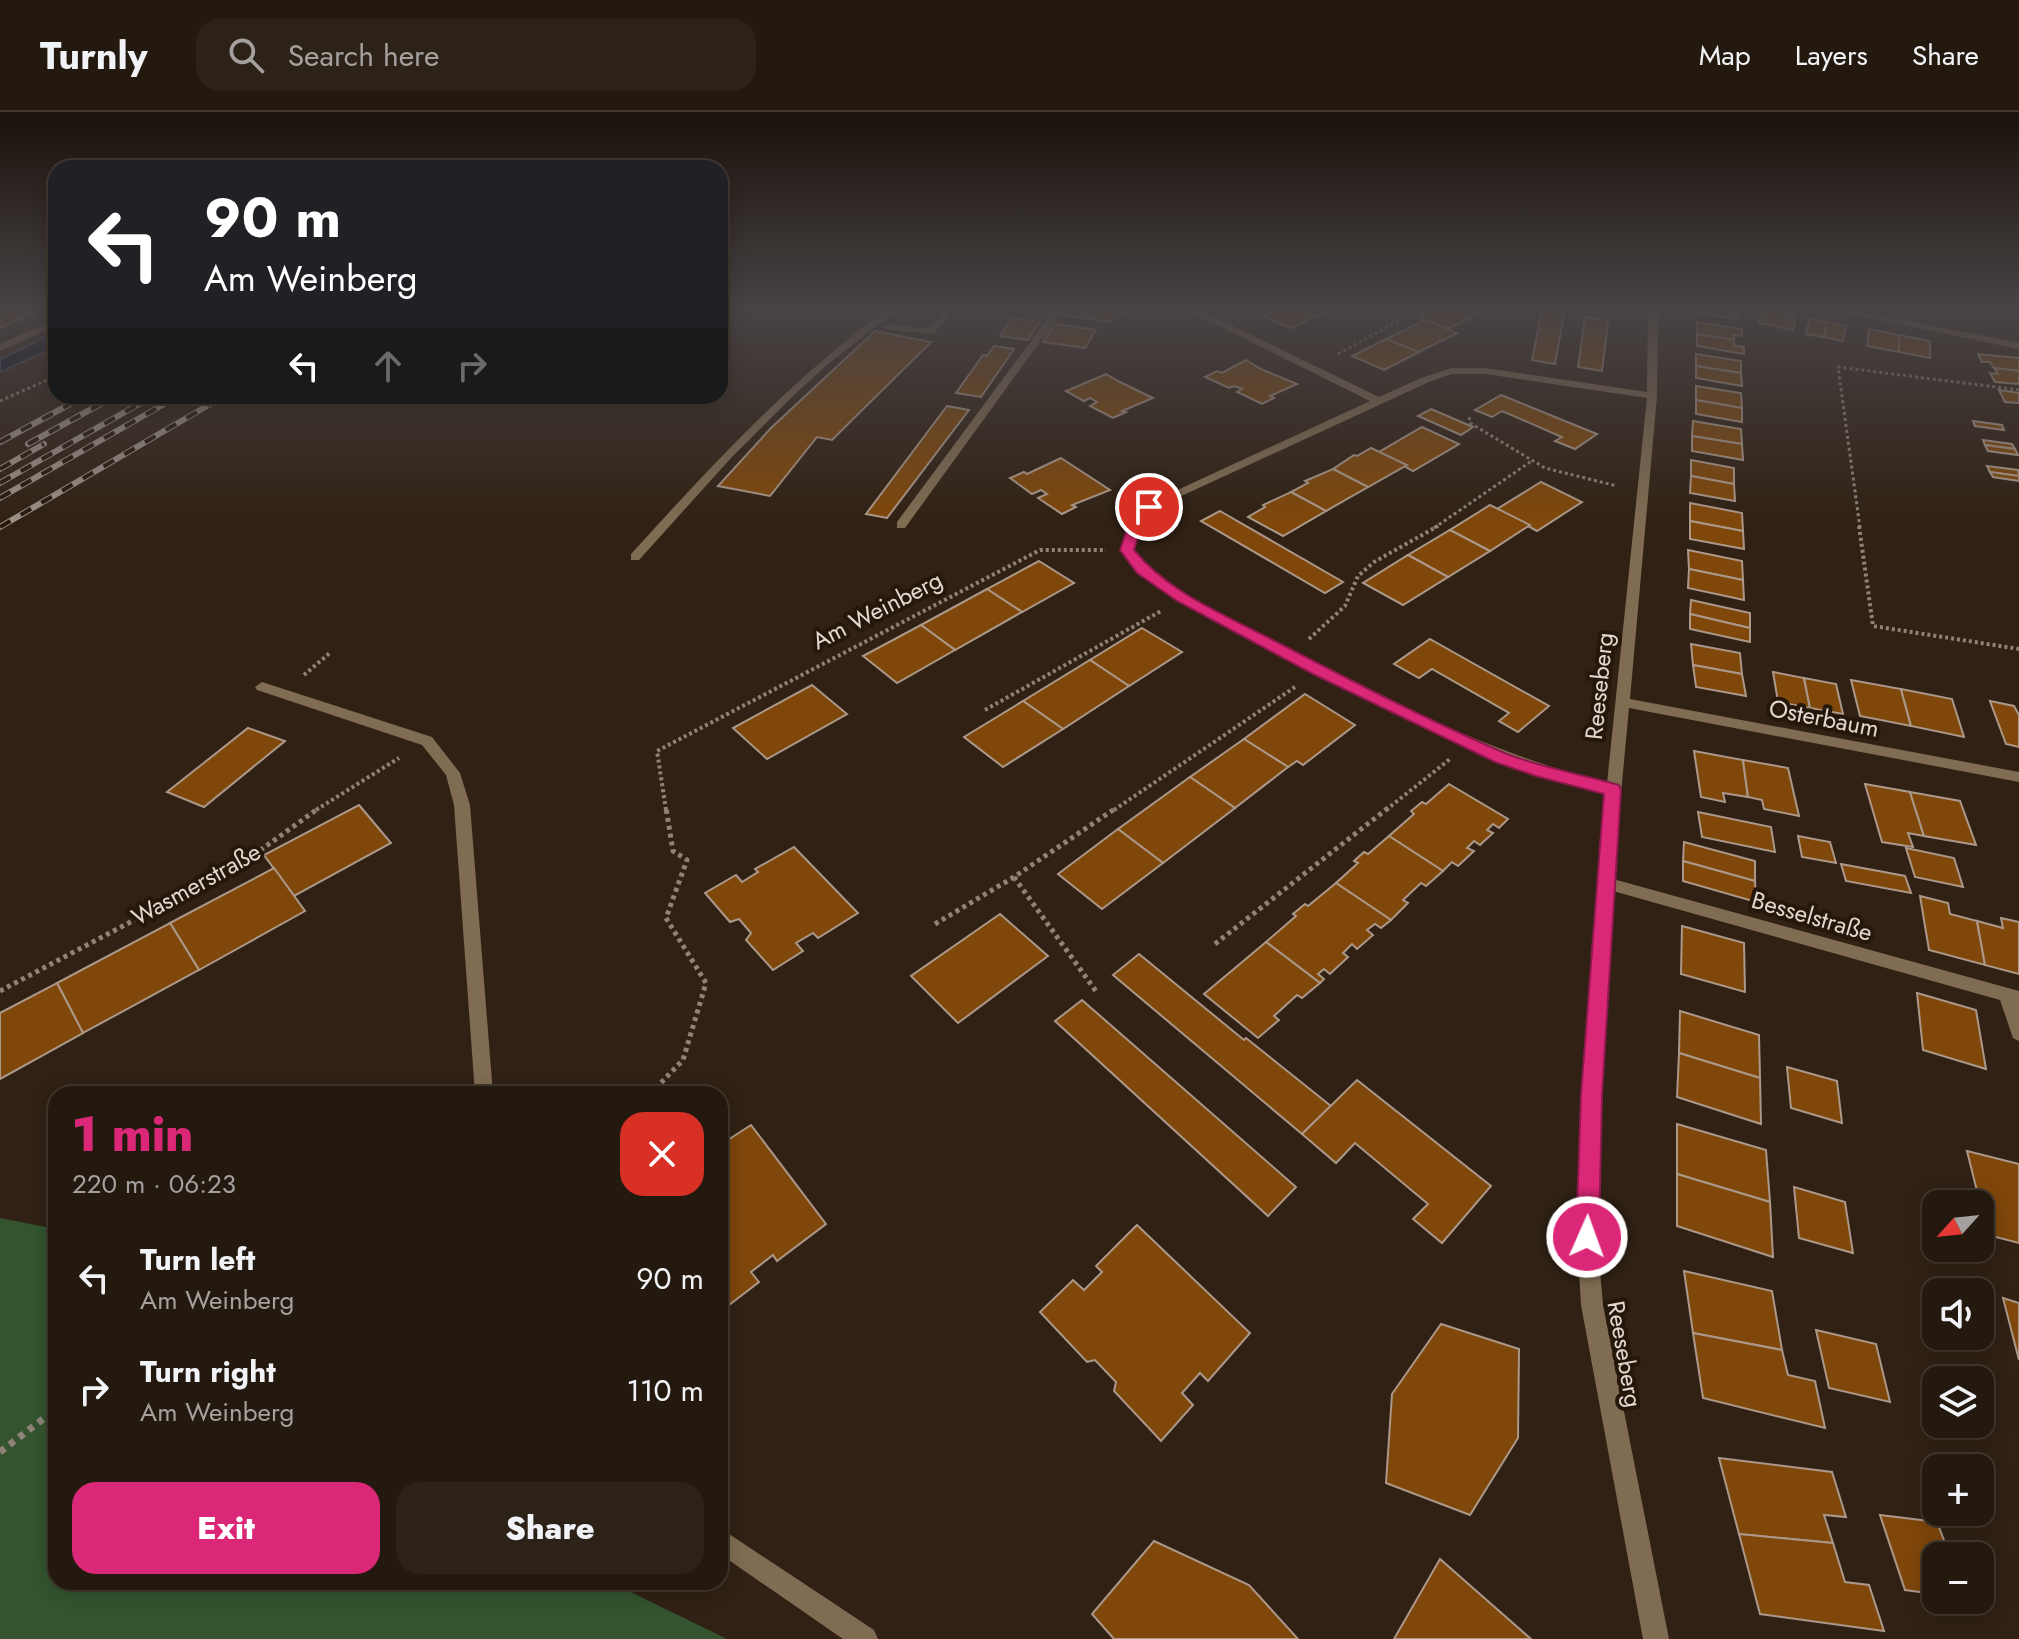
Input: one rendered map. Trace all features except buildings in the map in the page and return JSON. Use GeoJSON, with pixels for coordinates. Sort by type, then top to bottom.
{"type":"FeatureCollection","features":[{"type":"Feature","properties":{"kind":"street"},"geometry":{"type":"LineString","coordinates":[[635,557],[803,378]]}},
{"type":"Feature","properties":{"kind":"street"},"geometry":{"type":"LineString","coordinates":[[901,525],[1009,378]]}},
{"type":"Feature","properties":{"kind":"street"},"geometry":{"type":"LineString","coordinates":[[1333,378],[1376,400]]}},
{"type":"Feature","properties":{"kind":"street"},"geometry":{"type":"LineString","coordinates":[[1430,378],[1376,400],[1149,507],[1136,520],[1127,550],[1142,570],[1182,598],[1290,656],[1469,743],[1542,772],[1613,790]]}},
{"type":"Feature","properties":{"kind":"street"},"geometry":{"type":"LineString","coordinates":[[1524,378],[1652,396]]}},
{"type":"Feature","properties":{"kind":"street","name":"Reeseberg"},"geometry":{"type":"LineString","coordinates":[[1652,378],[1644,494],[1605,883],[1591,1111],[1587,1237],[1591,1292],[1612,1419],[1656,1639]]}},
{"type":"Feature","properties":{"kind":"street"},"geometry":{"type":"LineString","coordinates":[[262,687],[427,741],[453,773],[462,805],[483,1086]]}},
{"type":"Feature","properties":{"kind":"street","name":"Osterbaum"},"geometry":{"type":"LineString","coordinates":[[1621,702],[2019,777]]}},
{"type":"Feature","properties":{"kind":"street","name":"Besselstraße"},"geometry":{"type":"LineString","coordinates":[[1605,883],[2013,996],[2019,1033]]}},
{"type":"Feature","properties":{"kind":"street"},"geometry":{"type":"LineString","coordinates":[[728,1545],[865,1639]]}},
{"type":"Feature","properties":{"kind":"path"},"geometry":{"type":"LineString","coordinates":[[1840,378],[1873,626],[2019,649]]}},
{"type":"Feature","properties":{"kind":"path"},"geometry":{"type":"LineString","coordinates":[[1927,378],[2019,390]]}},
{"type":"Feature","properties":{"kind":"path"},"geometry":{"type":"LineString","coordinates":[[0,401],[48,380]]}},
{"type":"Feature","properties":{"kind":"path"},"geometry":{"type":"LineString","coordinates":[[1469,417],[1470,423],[1545,468],[1644,494]]}},
{"type":"Feature","properties":{"kind":"path"},"geometry":{"type":"LineString","coordinates":[[1290,656],[1345,606],[1358,576],[1374,562],[1453,517],[1473,499],[1533,460]]}},
{"type":"Feature","properties":{"kind":"path","name":"Am Weinberg"},"geometry":{"type":"LineString","coordinates":[[658,1086],[683,1060],[706,983],[666,918],[687,860],[673,851],[657,751],[1040,550],[1127,550]]}},
{"type":"Feature","properties":{"kind":"path"},"geometry":{"type":"LineString","coordinates":[[985,710],[1182,598]]}},
{"type":"Feature","properties":{"kind":"path"},"geometry":{"type":"LineString","coordinates":[[297,681],[331,652]]}},
{"type":"Feature","properties":{"kind":"path"},"geometry":{"type":"LineString","coordinates":[[935,924],[1014,877],[1319,670]]}},
{"type":"Feature","properties":{"kind":"path","name":"Wasmerstraße"},"geometry":{"type":"LineString","coordinates":[[0,991],[244,862],[312,812],[427,741]]}},
{"type":"Feature","properties":{"kind":"path"},"geometry":{"type":"LineString","coordinates":[[1215,944],[1469,743]]}},
{"type":"Feature","properties":{"kind":"path"},"geometry":{"type":"LineString","coordinates":[[1014,877],[1098,994]]}},
{"type":"Feature","properties":{"kind":"path"},"geometry":{"type":"LineString","coordinates":[[0,1452],[48,1415]]}},
{"type":"Feature","properties":{"kind":"green space"},"geometry":{"type":"Polygon","coordinates":[[[0,1218],[48,1227],[48,1590],[626,1590],[727,1639],[0,1639],[0,1218]]]}},
{"type":"Feature","properties":{"kind":"railway"},"geometry":{"type":"LineString","coordinates":[[0,442],[70,404]]}},
{"type":"Feature","properties":{"kind":"railway"},"geometry":{"type":"LineString","coordinates":[[28,444],[100,404]]}},
{"type":"Feature","properties":{"kind":"railway"},"geometry":{"type":"LineString","coordinates":[[0,483],[139,404]]}},
{"type":"Feature","properties":{"kind":"railway"},"geometry":{"type":"LineString","coordinates":[[0,498],[164,404]]}},
{"type":"Feature","properties":{"kind":"railway"},"geometry":{"type":"LineString","coordinates":[[0,527],[210,404]]}},
{"type":"Feature","properties":{"kind":"railway"},"geometry":{"type":"LineString","coordinates":[[0,469],[44,444]]}},
{"type":"Feature","properties":{"kind":"route"},"geometry":{"type":"LineString","coordinates":[[1149,507],[1136,520],[1127,550],[1142,570],[1182,598],[1319,670],[1501,758],[1613,790],[1591,1095],[1587,1237]]}}]}
